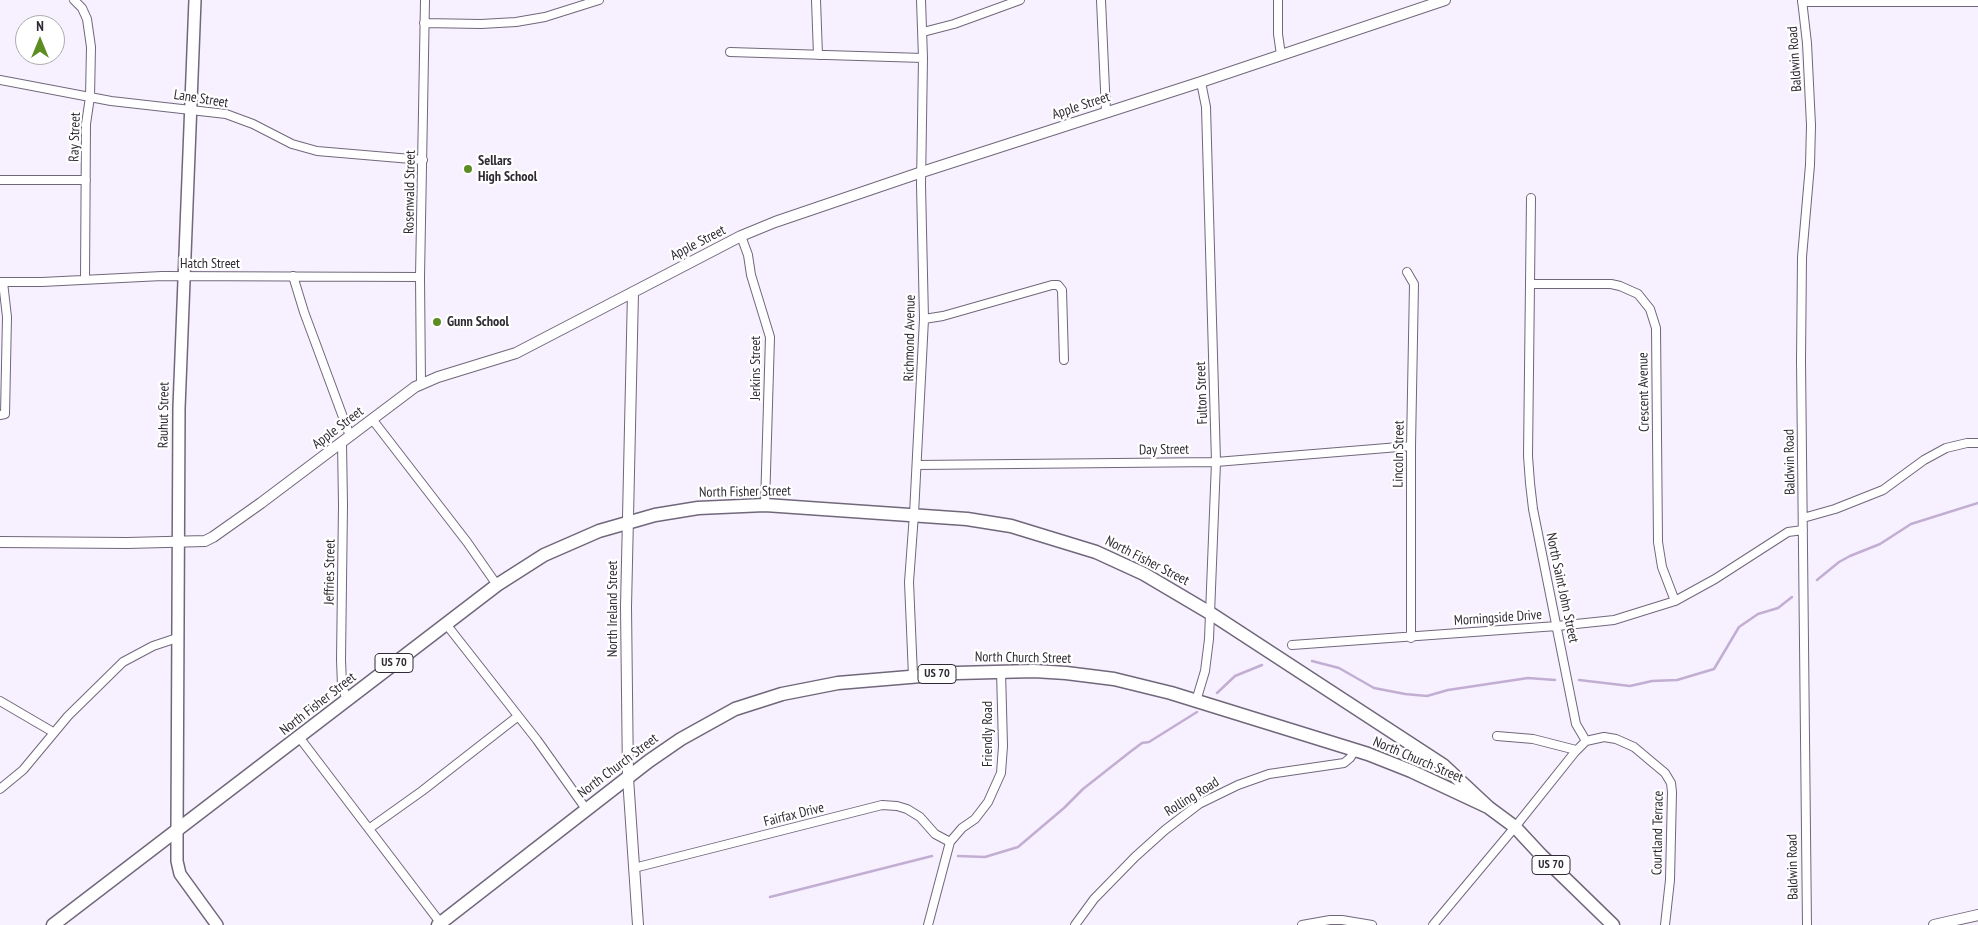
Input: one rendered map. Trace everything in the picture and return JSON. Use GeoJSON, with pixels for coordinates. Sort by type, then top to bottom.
{"type":"FeatureCollection","features":[{"type":"Feature","properties":{"kind":"main road","name":"Rauhut Street"},"geometry":{"type":"LineString","coordinates":[[195,0],[179,408],[177,830],[180,874],[217,925]]}},
{"type":"Feature","properties":{"kind":"main road","name":"North Fisher Street"},"geometry":{"type":"LineString","coordinates":[[53,925],[497,585],[550,553],[592,534],[628,522],[698,508],[765,505],[914,514],[993,523],[1096,552],[1144,574],[1210,612],[1444,764],[1488,807]]}},
{"type":"Feature","properties":{"kind":"main road","name":"North Church Street"},"geometry":{"type":"LineString","coordinates":[[440,924],[649,761],[681,739],[728,713],[755,702],[810,687],[913,676],[1034,671],[1087,675],[1138,685],[1355,750],[1410,771],[1488,807],[1516,827],[1612,925]]}},
{"type":"Feature","properties":{"kind":"street","name":"Ray Street"},"geometry":{"type":"LineString","coordinates":[[74,0],[82,8],[87,19],[90,34],[90,97],[86,124],[86,279]]}},
{"type":"Feature","properties":{"kind":"street","name":"Rosenwald Street"},"geometry":{"type":"LineString","coordinates":[[421,384],[420,277],[425,0]]}},
{"type":"Feature","properties":{"kind":"street"},"geometry":{"type":"LineString","coordinates":[[424,23],[505,23],[545,16],[573,4],[599,0]]}},
{"type":"Feature","properties":{"kind":"street"},"geometry":{"type":"LineString","coordinates":[[816,0],[818,55]]}},
{"type":"Feature","properties":{"kind":"street","name":"Richmond Avenue"},"geometry":{"type":"LineString","coordinates":[[913,676],[909,582],[924,319],[921,0]]}},
{"type":"Feature","properties":{"kind":"street"},"geometry":{"type":"LineString","coordinates":[[922,32],[954,24],[1020,0]]}},
{"type":"Feature","properties":{"kind":"street"},"geometry":{"type":"LineString","coordinates":[[1101,0],[1106,112]]}},
{"type":"Feature","properties":{"kind":"street"},"geometry":{"type":"LineString","coordinates":[[1278,0],[1278,34],[1281,55]]}},
{"type":"Feature","properties":{"kind":"street","name":"Apple Street"},"geometry":{"type":"LineString","coordinates":[[0,542],[196,542],[213,537],[421,384],[516,353],[741,236],[775,222],[922,172],[1202,82],[1445,0]]}},
{"type":"Feature","properties":{"kind":"street"},"geometry":{"type":"LineString","coordinates":[[1802,1],[1978,2]]}},
{"type":"Feature","properties":{"kind":"street","name":"Baldwin Road"},"geometry":{"type":"LineString","coordinates":[[1802,1],[1808,52],[1811,115],[1810,165],[1802,257],[1807,925]]}},
{"type":"Feature","properties":{"kind":"street"},"geometry":{"type":"LineString","coordinates":[[730,52],[923,58]]}},
{"type":"Feature","properties":{"kind":"street","name":"Lane Street"},"geometry":{"type":"LineString","coordinates":[[0,80],[90,97],[226,114],[304,148],[364,156],[423,160]]}},
{"type":"Feature","properties":{"kind":"street","name":"Fulton Street"},"geometry":{"type":"LineString","coordinates":[[1196,701],[1208,654],[1216,462],[1206,107],[1202,82]]}},
{"type":"Feature","properties":{"kind":"street"},"geometry":{"type":"LineString","coordinates":[[0,180],[86,180]]}},
{"type":"Feature","properties":{"kind":"street","name":"North Saint John Street"},"geometry":{"type":"LineString","coordinates":[[1530,198],[1528,456],[1530,483],[1533,510],[1576,724],[1586,741]]}},
{"type":"Feature","properties":{"kind":"street","name":"Jerkins Street"},"geometry":{"type":"LineString","coordinates":[[741,236],[770,337],[765,505]]}},
{"type":"Feature","properties":{"kind":"street","name":"Lincoln Street"},"geometry":{"type":"LineString","coordinates":[[1407,272],[1414,284],[1411,446],[1411,638]]}},
{"type":"Feature","properties":{"kind":"street","name":"Hatch Street"},"geometry":{"type":"LineString","coordinates":[[2,282],[184,276],[420,277]]}},
{"type":"Feature","properties":{"kind":"street"},"geometry":{"type":"LineString","coordinates":[[293,276],[304,312],[350,436]]}},
{"type":"Feature","properties":{"kind":"street"},"geometry":{"type":"LineString","coordinates":[[2,282],[7,317],[3,414]]}},
{"type":"Feature","properties":{"kind":"street"},"geometry":{"type":"LineString","coordinates":[[924,319],[943,316],[1055,284],[1062,290],[1064,360]]}},
{"type":"Feature","properties":{"kind":"street","name":"Crescent Avenue"},"geometry":{"type":"LineString","coordinates":[[1530,284],[1611,284],[1638,294],[1650,309],[1656,328],[1658,542],[1662,567],[1675,601]]}},
{"type":"Feature","properties":{"kind":"street","name":"North Ireland Street"},"geometry":{"type":"LineString","coordinates":[[633,292],[628,522],[628,778],[638,925]]}},
{"type":"Feature","properties":{"kind":"street"},"geometry":{"type":"LineString","coordinates":[[372,419],[467,542],[497,585]]}},
{"type":"Feature","properties":{"kind":"street","name":"Jeffries Street"},"geometry":{"type":"LineString","coordinates":[[342,443],[341,660],[342,685],[347,701]]}},
{"type":"Feature","properties":{"kind":"street"},"geometry":{"type":"LineString","coordinates":[[1803,518],[1835,509],[1882,490],[1924,460],[1946,448],[1967,443],[1978,443]]}},
{"type":"Feature","properties":{"kind":"street","name":"Day Street"},"geometry":{"type":"LineString","coordinates":[[917,465],[1216,462],[1411,446]]}},
{"type":"Feature","properties":{"kind":"street","name":"Morningside Drive"},"geometry":{"type":"LineString","coordinates":[[1292,645],[1411,638],[1614,620],[1675,601],[1715,579],[1788,532],[1803,530]]}},
{"type":"Feature","properties":{"kind":"street"},"geometry":{"type":"LineString","coordinates":[[446,624],[517,717],[537,740],[586,809]]}},
{"type":"Feature","properties":{"kind":"street"},"geometry":{"type":"LineString","coordinates":[[0,789],[23,770],[53,732],[123,662],[152,646],[177,638]]}},
{"type":"Feature","properties":{"kind":"street","name":"Friendly Road"},"geometry":{"type":"LineString","coordinates":[[928,925],[950,842],[962,828],[975,818],[988,802],[1000,773],[1003,746],[1001,672]]}},
{"type":"Feature","properties":{"kind":"street"},"geometry":{"type":"LineString","coordinates":[[0,701],[53,732]]}},
{"type":"Feature","properties":{"kind":"street"},"geometry":{"type":"LineString","coordinates":[[370,828],[422,791],[517,717]]}},
{"type":"Feature","properties":{"kind":"street"},"geometry":{"type":"LineString","coordinates":[[1497,736],[1533,739],[1576,750]]}},
{"type":"Feature","properties":{"kind":"street"},"geometry":{"type":"LineString","coordinates":[[299,737],[370,828],[384,851],[416,889],[440,924]]}},
{"type":"Feature","properties":{"kind":"street","name":"Courtland Terrace"},"geometry":{"type":"LineString","coordinates":[[1586,741],[1604,737],[1627,743],[1665,773],[1671,783],[1670,880],[1665,925]]}},
{"type":"Feature","properties":{"kind":"street"},"geometry":{"type":"LineString","coordinates":[[1432,925],[1516,827],[1576,750],[1586,741]]}},
{"type":"Feature","properties":{"kind":"street","name":"Rolling Road"},"geometry":{"type":"LineString","coordinates":[[1075,925],[1094,899],[1135,856],[1199,804],[1238,785],[1262,776],[1344,763],[1355,750]]}},
{"type":"Feature","properties":{"kind":"street","name":"Fairfax Drive"},"geometry":{"type":"LineString","coordinates":[[634,868],[889,805],[914,812],[935,834],[950,842]]}},
{"type":"Feature","properties":{"kind":"street"},"geometry":{"type":"LineString","coordinates":[[1934,925],[1963,922],[1978,915]]}},
{"type":"Feature","properties":{"kind":"street"},"geometry":{"type":"LineString","coordinates":[[1302,925],[1330,920],[1372,925]]}},
{"type":"Feature","properties":{"kind":"waterway"},"geometry":{"type":"LineString","coordinates":[[1817,580],[1839,562],[1880,544],[1911,524],[1978,503]]}},
{"type":"Feature","properties":{"kind":"waterway"},"geometry":{"type":"LineString","coordinates":[[1579,680],[1630,686],[1652,681],[1677,680],[1714,669],[1739,627],[1758,614],[1778,608],[1792,597]]}},
{"type":"Feature","properties":{"kind":"waterway"},"geometry":{"type":"LineString","coordinates":[[1312,661],[1339,668],[1374,688],[1427,696],[1448,690],[1528,678],[1555,680]]}},
{"type":"Feature","properties":{"kind":"waterway"},"geometry":{"type":"LineString","coordinates":[[1217,693],[1235,676],[1262,665]]}},
{"type":"Feature","properties":{"kind":"waterway"},"geometry":{"type":"LineString","coordinates":[[958,856],[985,857],[1018,847],[1064,808],[1083,789],[1130,752],[1142,743],[1149,742],[1197,712]]}},
{"type":"Feature","properties":{"kind":"waterway"},"geometry":{"type":"LineString","coordinates":[[770,897],[932,856]]}},
{"type":"Feature","properties":{"kind":"place","name":"Sellars High School"},"geometry":{"type":"Point","coordinates":[468,169]}},
{"type":"Feature","properties":{"kind":"place","name":"Gunn School"},"geometry":{"type":"Point","coordinates":[437,322]}}]}
